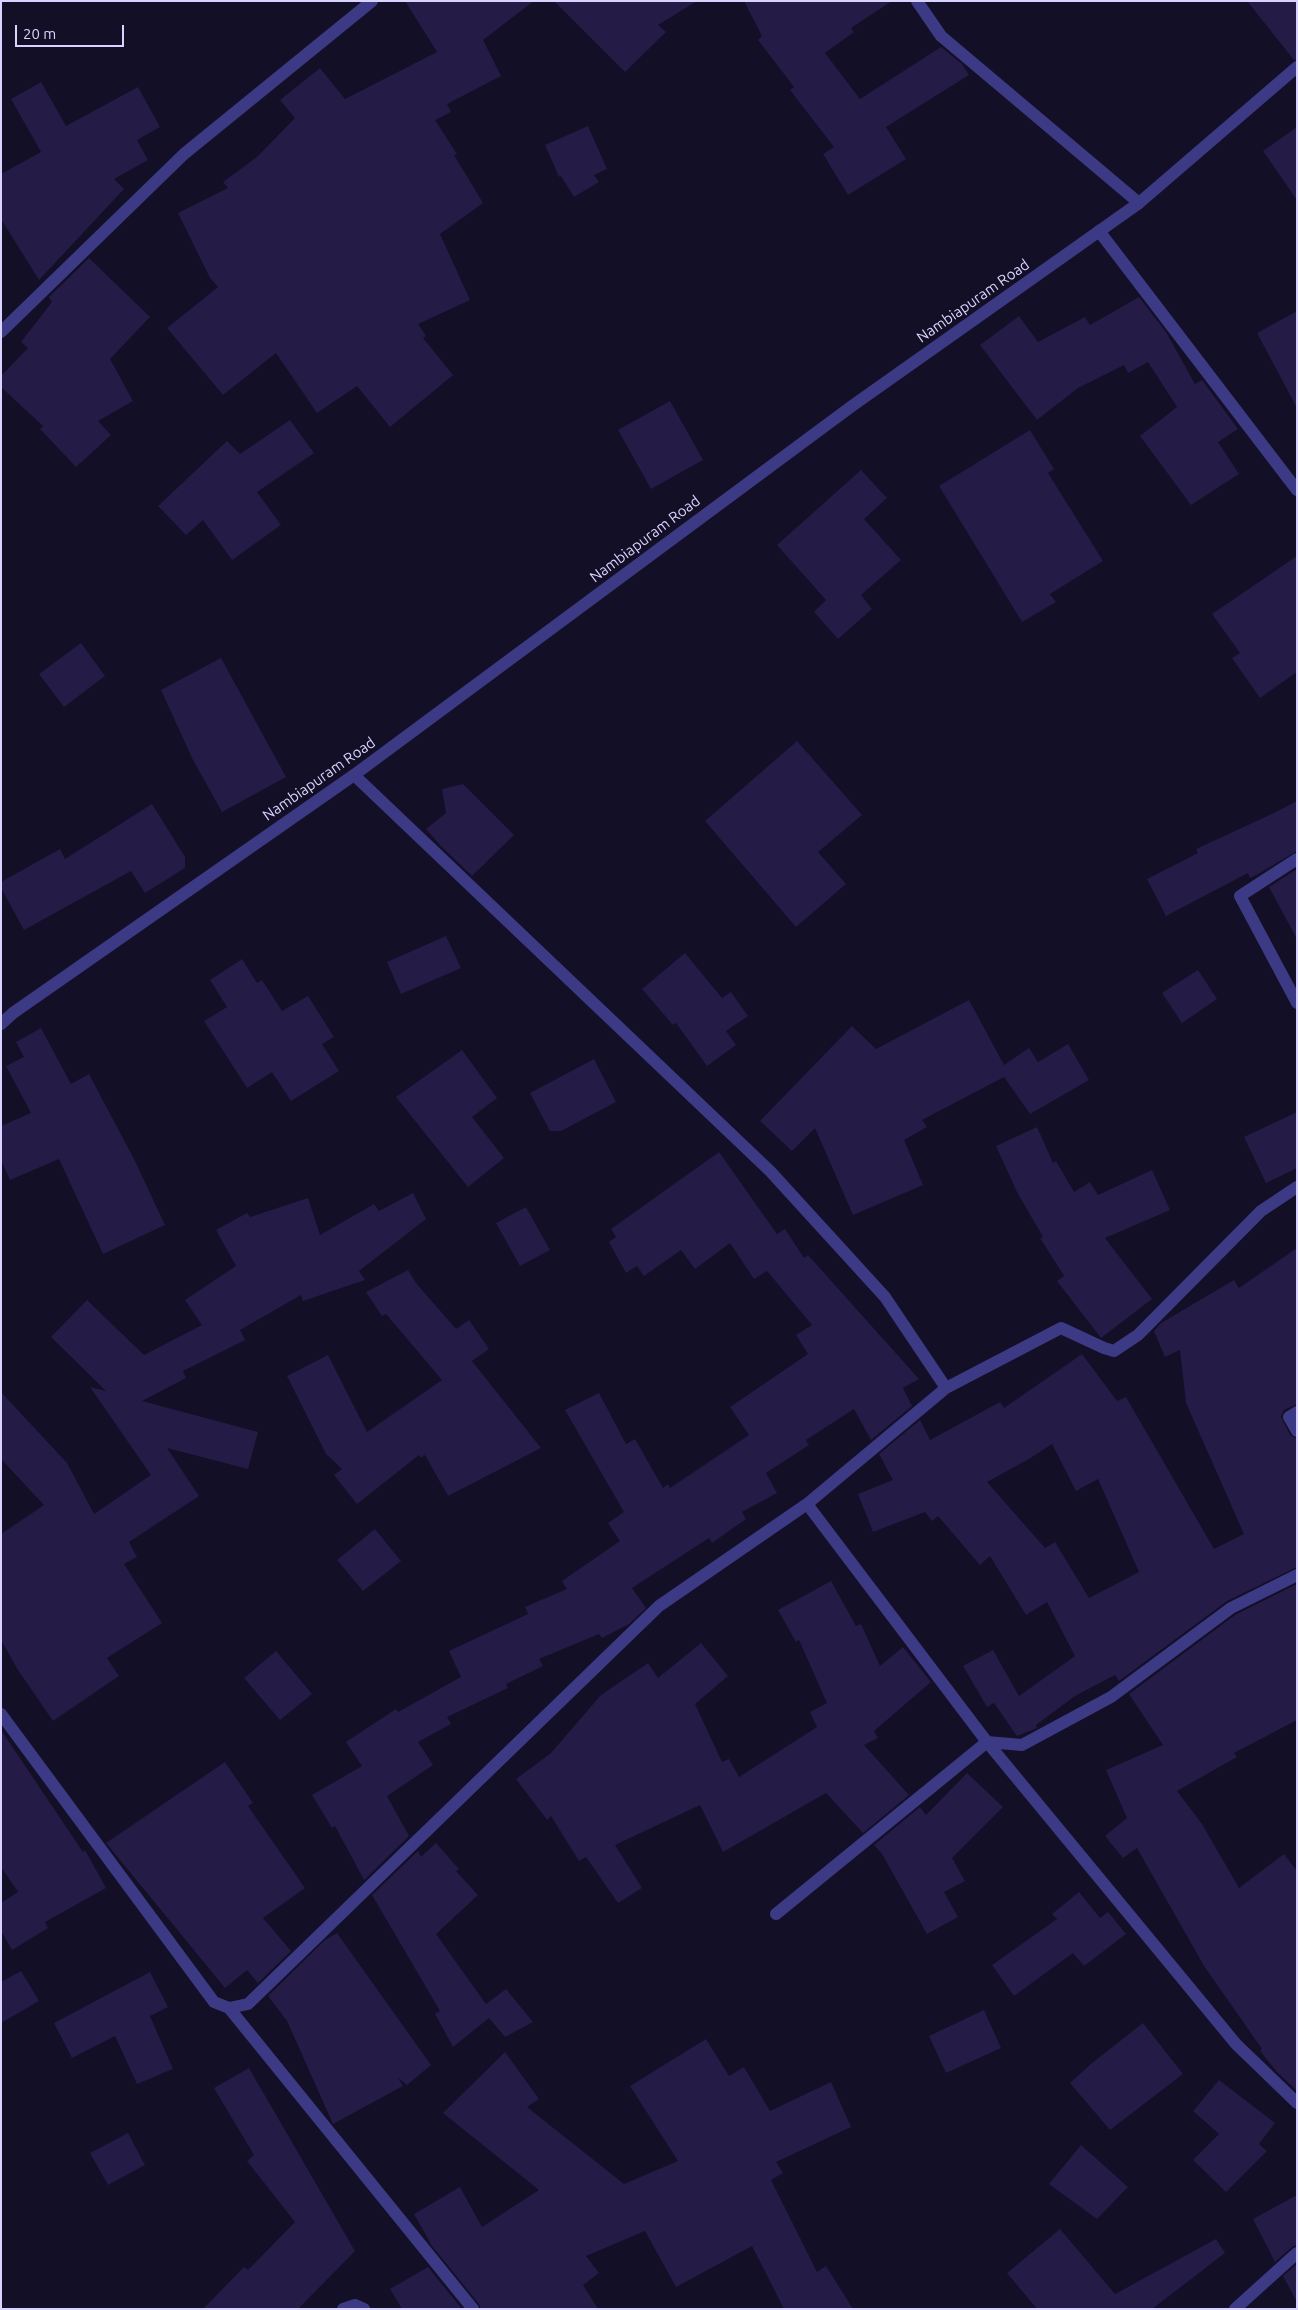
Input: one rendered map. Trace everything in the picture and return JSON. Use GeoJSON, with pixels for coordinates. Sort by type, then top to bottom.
{"type":"FeatureCollection","features":[{"type":"Feature","properties":{"kind":"street"},"geometry":{"type":"LineString","coordinates":[[1,332],[184,154],[372,1]]}},
{"type":"Feature","properties":{"kind":"street"},"geometry":{"type":"LineString","coordinates":[[917,1],[941,36],[1139,203]]}},
{"type":"Feature","properties":{"kind":"street","name":"Nambiapuram Road"},"geometry":{"type":"LineString","coordinates":[[1,1024],[13,1013],[354,775],[852,406],[1139,203],[1297,67]]}},
{"type":"Feature","properties":{"kind":"street"},"geometry":{"type":"LineString","coordinates":[[1099,231],[1297,490]]}},
{"type":"Feature","properties":{"kind":"street"},"geometry":{"type":"LineString","coordinates":[[354,775],[770,1172],[885,1297],[946,1388]]}},
{"type":"Feature","properties":{"kind":"street"},"geometry":{"type":"LineString","coordinates":[[1297,859],[1240,896],[1297,1003]]}},
{"type":"Feature","properties":{"kind":"street"},"geometry":{"type":"LineString","coordinates":[[229,2008],[248,2004],[659,1606],[807,1504],[946,1388],[1062,1328],[1114,1351],[1138,1335],[1261,1211],[1297,1187]]}},
{"type":"Feature","properties":{"kind":"street"},"geometry":{"type":"LineString","coordinates":[[1297,1412],[1289,1417],[1297,1431]]}},
{"type":"Feature","properties":{"kind":"street"},"geometry":{"type":"LineString","coordinates":[[807,1504],[987,1742],[1236,2044],[1297,2103]]}},
{"type":"Feature","properties":{"kind":"street"},"geometry":{"type":"LineString","coordinates":[[776,1914],[987,1742],[1022,1745],[1103,1702],[1231,1608],[1297,1575]]}},
{"type":"Feature","properties":{"kind":"street"},"geometry":{"type":"LineString","coordinates":[[1,1714],[214,2002],[229,2008],[469,2307]]}},
{"type":"Feature","properties":{"kind":"street"},"geometry":{"type":"LineString","coordinates":[[1235,2309],[1297,2253]]}},
{"type":"Feature","properties":{"kind":"street"},"geometry":{"type":"LineString","coordinates":[[343,2309],[355,2305],[364,2309]]}},
{"type":"Feature","properties":{"kind":"building"},"geometry":{"type":"Polygon","coordinates":[[[405,1],[534,1],[483,40],[501,76],[447,104],[451,112],[435,120],[457,154],[454,155],[483,203],[440,234],[470,300],[418,324],[426,336],[423,338],[453,375],[390,427],[357,386],[317,413],[276,353],[223,395],[167,328],[218,287],[210,278],[178,213],[228,188],[223,182],[257,157],[295,118],[280,100],[320,68],[345,99],[437,52],[405,1]]]}},
{"type":"Feature","properties":{"kind":"building"},"geometry":{"type":"Polygon","coordinates":[[[554,1],[697,1],[658,25],[666,32],[625,72],[554,1]]]}},
{"type":"Feature","properties":{"kind":"building"},"geometry":{"type":"Polygon","coordinates":[[[744,1],[892,1],[851,28],[854,32],[825,53],[860,99],[941,47],[962,64],[969,75],[886,127],[906,159],[848,195],[823,154],[834,147],[790,90],[794,87],[758,40],[762,36],[744,1]]]}},
{"type":"Feature","properties":{"kind":"building"},"geometry":{"type":"Polygon","coordinates":[[[1247,1],[1297,1],[1297,59],[1294,60],[1247,1]]]}},
{"type":"Feature","properties":{"kind":"building"},"geometry":{"type":"Polygon","coordinates":[[[41,82],[66,126],[138,87],[160,127],[137,140],[148,160],[114,179],[124,189],[39,280],[1,219],[1,174],[41,152],[11,99],[41,82]]]}},
{"type":"Feature","properties":{"kind":"building"},"geometry":{"type":"Polygon","coordinates":[[[588,126],[607,169],[594,175],[599,182],[574,197],[561,176],[559,177],[545,145],[588,126]]]}},
{"type":"Feature","properties":{"kind":"building"},"geometry":{"type":"Polygon","coordinates":[[[1297,127],[1297,200],[1263,151],[1297,127]]]}},
{"type":"Feature","properties":{"kind":"building"},"geometry":{"type":"Polygon","coordinates":[[[89,258],[150,317],[110,359],[133,401],[98,421],[111,435],[76,467],[40,429],[43,426],[1,387],[1,376],[28,348],[21,342],[52,302],[49,297],[89,258]]]}},
{"type":"Feature","properties":{"kind":"building"},"geometry":{"type":"Polygon","coordinates":[[[1139,297],[1166,332],[1195,384],[1202,380],[1238,429],[1218,442],[1239,474],[1191,505],[1140,436],[1177,407],[1148,362],[1128,373],[1124,365],[1078,388],[1037,420],[980,345],[1019,316],[1038,342],[1085,317],[1090,325],[1139,297]]]}},
{"type":"Feature","properties":{"kind":"building"},"geometry":{"type":"Polygon","coordinates":[[[1297,311],[1297,408],[1257,333],[1297,311]]]}},
{"type":"Feature","properties":{"kind":"building"},"geometry":{"type":"Polygon","coordinates":[[[670,401],[703,460],[651,489],[618,430],[670,401]]]}},
{"type":"Feature","properties":{"kind":"building"},"geometry":{"type":"Polygon","coordinates":[[[290,420],[314,453],[257,492],[281,525],[232,560],[203,520],[186,535],[158,506],[227,441],[240,454],[290,420]]]}},
{"type":"Feature","properties":{"kind":"building"},"geometry":{"type":"Polygon","coordinates":[[[1030,430],[1054,469],[1048,473],[1103,561],[1050,594],[1056,602],[1022,622],[939,486],[1030,430]]]}},
{"type":"Feature","properties":{"kind":"building"},"geometry":{"type":"Polygon","coordinates":[[[861,470],[887,498],[864,519],[901,560],[861,595],[872,609],[838,639],[814,612],[826,600],[777,545],[861,470]]]}},
{"type":"Feature","properties":{"kind":"building"},"geometry":{"type":"Polygon","coordinates":[[[1297,556],[1297,672],[1260,698],[1232,658],[1240,653],[1212,614],[1297,556]]]}},
{"type":"Feature","properties":{"kind":"building"},"geometry":{"type":"Polygon","coordinates":[[[81,643],[105,676],[64,707],[39,674],[81,643]]]}},
{"type":"Feature","properties":{"kind":"building"},"geometry":{"type":"Polygon","coordinates":[[[221,658],[286,777],[222,812],[193,760],[161,690],[221,658]]]}},
{"type":"Feature","properties":{"kind":"building"},"geometry":{"type":"Polygon","coordinates":[[[797,741],[862,815],[818,852],[846,884],[796,927],[705,821],[797,741]]]}},
{"type":"Feature","properties":{"kind":"building"},"geometry":{"type":"Polygon","coordinates":[[[463,784],[514,835],[472,876],[426,829],[446,813],[442,789],[463,784]]]}},
{"type":"Feature","properties":{"kind":"building"},"geometry":{"type":"Polygon","coordinates":[[[1297,801],[1297,851],[1250,878],[1248,873],[1166,916],[1147,879],[1198,853],[1196,849],[1297,801]]]}},
{"type":"Feature","properties":{"kind":"building"},"geometry":{"type":"Polygon","coordinates":[[[152,804],[185,857],[185,868],[145,893],[131,871],[24,930],[1,888],[1,882],[60,849],[65,859],[152,804]]]}},
{"type":"Feature","properties":{"kind":"building"},"geometry":{"type":"Polygon","coordinates":[[[1297,869],[1297,939],[1269,887],[1297,869]]]}},
{"type":"Feature","properties":{"kind":"building"},"geometry":{"type":"Polygon","coordinates":[[[446,936],[461,968],[401,994],[387,962],[446,936]]]}},
{"type":"Feature","properties":{"kind":"building"},"geometry":{"type":"Polygon","coordinates":[[[685,953],[722,998],[731,992],[748,1016],[726,1031],[736,1045],[707,1066],[676,1023],[673,1025],[642,989],[685,953]]]}},
{"type":"Feature","properties":{"kind":"building"},"geometry":{"type":"Polygon","coordinates":[[[242,959],[257,983],[262,980],[282,1011],[308,996],[334,1037],[322,1044],[339,1071],[291,1101],[272,1072],[247,1088],[204,1021],[227,1007],[210,980],[242,959]]]}},
{"type":"Feature","properties":{"kind":"building"},"geometry":{"type":"Polygon","coordinates":[[[1198,970],[1217,999],[1182,1023],[1162,993],[1198,970]]]}},
{"type":"Feature","properties":{"kind":"building"},"geometry":{"type":"Polygon","coordinates":[[[969,1000],[1004,1065],[1029,1048],[1038,1062],[1068,1044],[1089,1080],[1030,1114],[1004,1077],[922,1120],[927,1127],[904,1140],[923,1185],[853,1215],[815,1128],[792,1151],[760,1121],[852,1026],[876,1049],[969,1000]]]}},
{"type":"Feature","properties":{"kind":"building"},"geometry":{"type":"Polygon","coordinates":[[[41,1028],[71,1084],[89,1074],[135,1161],[165,1225],[103,1254],[59,1159],[10,1180],[1,1160],[1,1126],[31,1113],[6,1066],[24,1057],[16,1042],[41,1028]]]}},
{"type":"Feature","properties":{"kind":"building"},"geometry":{"type":"Polygon","coordinates":[[[462,1050],[497,1098],[472,1117],[504,1158],[468,1187],[396,1097],[462,1050]]]}},
{"type":"Feature","properties":{"kind":"building"},"geometry":{"type":"Polygon","coordinates":[[[594,1059],[616,1102],[561,1131],[550,1131],[530,1093],[594,1059]]]}},
{"type":"Feature","properties":{"kind":"building"},"geometry":{"type":"Polygon","coordinates":[[[1297,1112],[1297,1168],[1266,1183],[1244,1137],[1297,1112]]]}},
{"type":"Feature","properties":{"kind":"building"},"geometry":{"type":"Polygon","coordinates":[[[1037,1127],[1053,1163],[1056,1161],[1074,1192],[1090,1182],[1098,1195],[1152,1170],[1170,1210],[1105,1238],[1152,1299],[1101,1338],[1057,1281],[1064,1276],[1040,1238],[1043,1237],[1017,1192],[996,1146],[1037,1127]]]}},
{"type":"Feature","properties":{"kind":"building"},"geometry":{"type":"Polygon","coordinates":[[[719,1152],[777,1234],[785,1229],[804,1258],[808,1255],[919,1379],[903,1388],[912,1406],[871,1440],[854,1409],[806,1440],[809,1445],[766,1473],[777,1493],[742,1512],[746,1519],[712,1543],[709,1538],[632,1588],[646,1608],[629,1624],[602,1638],[599,1634],[539,1659],[543,1666],[506,1684],[508,1688],[447,1717],[451,1724],[418,1742],[433,1765],[387,1796],[409,1836],[364,1880],[335,1826],[332,1828],[312,1795],[362,1766],[346,1742],[396,1709],[398,1712],[461,1677],[449,1651],[528,1614],[525,1607],[567,1589],[562,1581],[620,1541],[608,1523],[624,1512],[565,1410],[599,1393],[626,1444],[635,1439],[663,1488],[668,1484],[670,1488],[749,1435],[730,1407],[808,1354],[796,1335],[812,1325],[767,1271],[754,1279],[730,1243],[695,1269],[681,1250],[644,1276],[637,1266],[626,1273],[609,1242],[616,1237],[611,1229],[719,1152]]]}},
{"type":"Feature","properties":{"kind":"building"},"geometry":{"type":"Polygon","coordinates":[[[413,1193],[426,1219],[359,1271],[365,1280],[303,1301],[301,1295],[240,1330],[245,1340],[183,1371],[186,1378],[142,1401],[258,1432],[248,1469],[167,1448],[199,1496],[129,1542],[137,1557],[124,1564],[162,1623],[107,1658],[119,1676],[53,1721],[18,1670],[1,1640],[1,1534],[44,1505],[1,1459],[1,1392],[67,1463],[94,1514],[151,1475],[90,1387],[106,1391],[51,1337],[87,1300],[144,1355],[202,1325],[185,1300],[236,1266],[216,1230],[247,1213],[250,1217],[308,1198],[320,1235],[374,1204],[379,1211],[413,1193]]]}},
{"type":"Feature","properties":{"kind":"building"},"geometry":{"type":"Polygon","coordinates":[[[526,1207],[550,1250],[520,1266],[496,1223],[526,1207]]]}},
{"type":"Feature","properties":{"kind":"building"},"geometry":{"type":"Polygon","coordinates":[[[1297,1248],[1297,1404],[1284,1410],[1281,1417],[1290,1435],[1297,1439],[1297,1567],[1227,1601],[1119,1681],[1115,1675],[1075,1696],[1036,1725],[1037,1728],[1017,1736],[994,1703],[987,1707],[963,1666],[993,1650],[1019,1696],[1075,1656],[1047,1602],[1026,1615],[990,1556],[980,1565],[938,1516],[932,1521],[925,1512],[873,1532],[858,1494],[893,1480],[879,1454],[920,1420],[930,1440],[1000,1402],[1004,1408],[1082,1354],[1117,1401],[1126,1397],[1214,1549],[1244,1534],[1186,1403],[1180,1350],[1165,1357],[1154,1331],[1161,1323],[1234,1280],[1239,1288],[1297,1248]],[[1052,1444],[987,1482],[1045,1548],[1055,1542],[1089,1598],[1139,1572],[1098,1479],[1076,1491],[1052,1444]]]}},
{"type":"Feature","properties":{"kind":"building"},"geometry":{"type":"Polygon","coordinates":[[[408,1270],[416,1283],[456,1329],[469,1320],[489,1349],[472,1361],[541,1448],[448,1496],[425,1455],[421,1458],[419,1455],[357,1504],[334,1475],[342,1469],[326,1454],[287,1376],[328,1355],[367,1432],[442,1380],[386,1314],[382,1316],[366,1292],[408,1270]]]}},
{"type":"Feature","properties":{"kind":"building"},"geometry":{"type":"Polygon","coordinates":[[[375,1529],[401,1561],[363,1591],[337,1560],[375,1529]]]}},
{"type":"Feature","properties":{"kind":"building"},"geometry":{"type":"Polygon","coordinates":[[[831,1581],[856,1626],[861,1624],[880,1666],[903,1647],[931,1682],[874,1731],[878,1738],[864,1745],[909,1795],[863,1833],[826,1793],[723,1852],[700,1805],[615,1845],[642,1888],[618,1903],[586,1857],[579,1861],[551,1816],[547,1820],[516,1779],[551,1753],[601,1695],[648,1663],[658,1678],[701,1643],[728,1676],[695,1704],[722,1762],[729,1759],[739,1777],[817,1727],[810,1712],[827,1703],[799,1640],[796,1642],[778,1610],[831,1581]]]}},
{"type":"Feature","properties":{"kind":"building"},"geometry":{"type":"Polygon","coordinates":[[[1297,1584],[1297,1720],[1234,1753],[1237,1757],[1177,1791],[1202,1824],[1239,1888],[1284,1854],[1297,1871],[1297,2091],[1277,2072],[1260,2051],[1262,2049],[1204,1966],[1137,1848],[1123,1858],[1105,1836],[1127,1818],[1106,1770],[1163,1745],[1129,1694],[1235,1615],[1297,1584]]]}},
{"type":"Feature","properties":{"kind":"building"},"geometry":{"type":"Polygon","coordinates":[[[276,1651],[312,1694],[280,1720],[244,1678],[276,1651]]]}},
{"type":"Feature","properties":{"kind":"building"},"geometry":{"type":"Polygon","coordinates":[[[1,1730],[83,1852],[85,1850],[106,1888],[45,1922],[48,1928],[12,1950],[1,1931],[1,1903],[18,1892],[1,1867],[1,1730]]]}},
{"type":"Feature","properties":{"kind":"building"},"geometry":{"type":"Polygon","coordinates":[[[225,1762],[253,1803],[248,1806],[305,1888],[263,1918],[291,1951],[258,1983],[247,1970],[225,1988],[106,1843],[225,1762]]]}},
{"type":"Feature","properties":{"kind":"building"},"geometry":{"type":"Polygon","coordinates":[[[967,1773],[1003,1807],[952,1858],[965,1881],[944,1892],[958,1917],[927,1934],[882,1854],[874,1845],[920,1807],[926,1815],[967,1773]]]}},
{"type":"Feature","properties":{"kind":"building"},"geometry":{"type":"Polygon","coordinates":[[[436,1843],[459,1869],[456,1871],[478,1895],[436,1934],[486,2004],[506,1989],[533,2022],[505,2037],[489,2018],[453,2047],[435,2014],[440,2011],[372,1895],[418,1851],[421,1857],[436,1843]]]}},
{"type":"Feature","properties":{"kind":"building"},"geometry":{"type":"Polygon","coordinates":[[[1079,1892],[1100,1918],[1108,1912],[1126,1934],[1084,1966],[1073,1953],[1014,1996],[992,1965],[1057,1919],[1052,1914],[1079,1892]]]}},
{"type":"Feature","properties":{"kind":"building"},"geometry":{"type":"Polygon","coordinates":[[[337,1933],[431,2065],[407,2085],[398,2078],[403,2086],[333,2124],[287,2021],[268,1996],[325,1940],[337,1933]]]}},
{"type":"Feature","properties":{"kind":"building"},"geometry":{"type":"Polygon","coordinates":[[[21,1971],[39,2001],[1,2023],[1,1982],[21,1971]]]}},
{"type":"Feature","properties":{"kind":"building"},"geometry":{"type":"Polygon","coordinates":[[[150,1972],[168,2007],[150,2016],[173,2069],[137,2084],[115,2036],[72,2058],[54,2023],[150,1972]]]}},
{"type":"Feature","properties":{"kind":"building"},"geometry":{"type":"Polygon","coordinates":[[[984,2010],[1001,2048],[946,2073],[929,2036],[984,2010]]]}},
{"type":"Feature","properties":{"kind":"building"},"geometry":{"type":"Polygon","coordinates":[[[1143,2023],[1183,2074],[1110,2130],[1070,2083],[1143,2023]]]}},
{"type":"Feature","properties":{"kind":"building"},"geometry":{"type":"Polygon","coordinates":[[[706,2039],[729,2076],[744,2067],[770,2111],[831,2082],[851,2127],[776,2162],[783,2173],[771,2180],[817,2272],[826,2266],[853,2309],[784,2309],[752,2246],[676,2287],[645,2231],[586,2256],[599,2273],[583,2285],[598,2309],[481,2309],[432,2246],[414,2214],[460,2187],[482,2227],[539,2190],[443,2113],[505,2052],[539,2099],[527,2107],[624,2184],[678,2161],[630,2086],[706,2039]]]}},
{"type":"Feature","properties":{"kind":"building"},"geometry":{"type":"Polygon","coordinates":[[[249,2068],[355,2251],[298,2309],[203,2309],[244,2267],[248,2270],[295,2222],[247,2161],[254,2155],[214,2088],[249,2068]]]}},
{"type":"Feature","properties":{"kind":"building"},"geometry":{"type":"Polygon","coordinates":[[[1219,2080],[1275,2123],[1259,2144],[1267,2151],[1226,2192],[1193,2160],[1219,2134],[1193,2111],[1219,2080]]]}},
{"type":"Feature","properties":{"kind":"building"},"geometry":{"type":"Polygon","coordinates":[[[128,2133],[145,2165],[108,2185],[90,2153],[128,2133]]]}},
{"type":"Feature","properties":{"kind":"building"},"geometry":{"type":"Polygon","coordinates":[[[1081,2145],[1128,2187],[1097,2219],[1049,2184],[1081,2145]]]}},
{"type":"Feature","properties":{"kind":"building"},"geometry":{"type":"Polygon","coordinates":[[[1297,2195],[1297,2245],[1275,2262],[1253,2219],[1297,2195]]]}},
{"type":"Feature","properties":{"kind":"building"},"geometry":{"type":"Polygon","coordinates":[[[1060,2229],[1115,2294],[1216,2239],[1225,2253],[1152,2309],[1037,2309],[1007,2273],[1060,2229]]]}},
{"type":"Feature","properties":{"kind":"building"},"geometry":{"type":"Polygon","coordinates":[[[1297,2264],[1297,2302],[1283,2276],[1297,2264]]]}},
{"type":"Feature","properties":{"kind":"building"},"geometry":{"type":"Polygon","coordinates":[[[428,2267],[462,2309],[402,2309],[390,2289],[428,2267]]]}}]}
